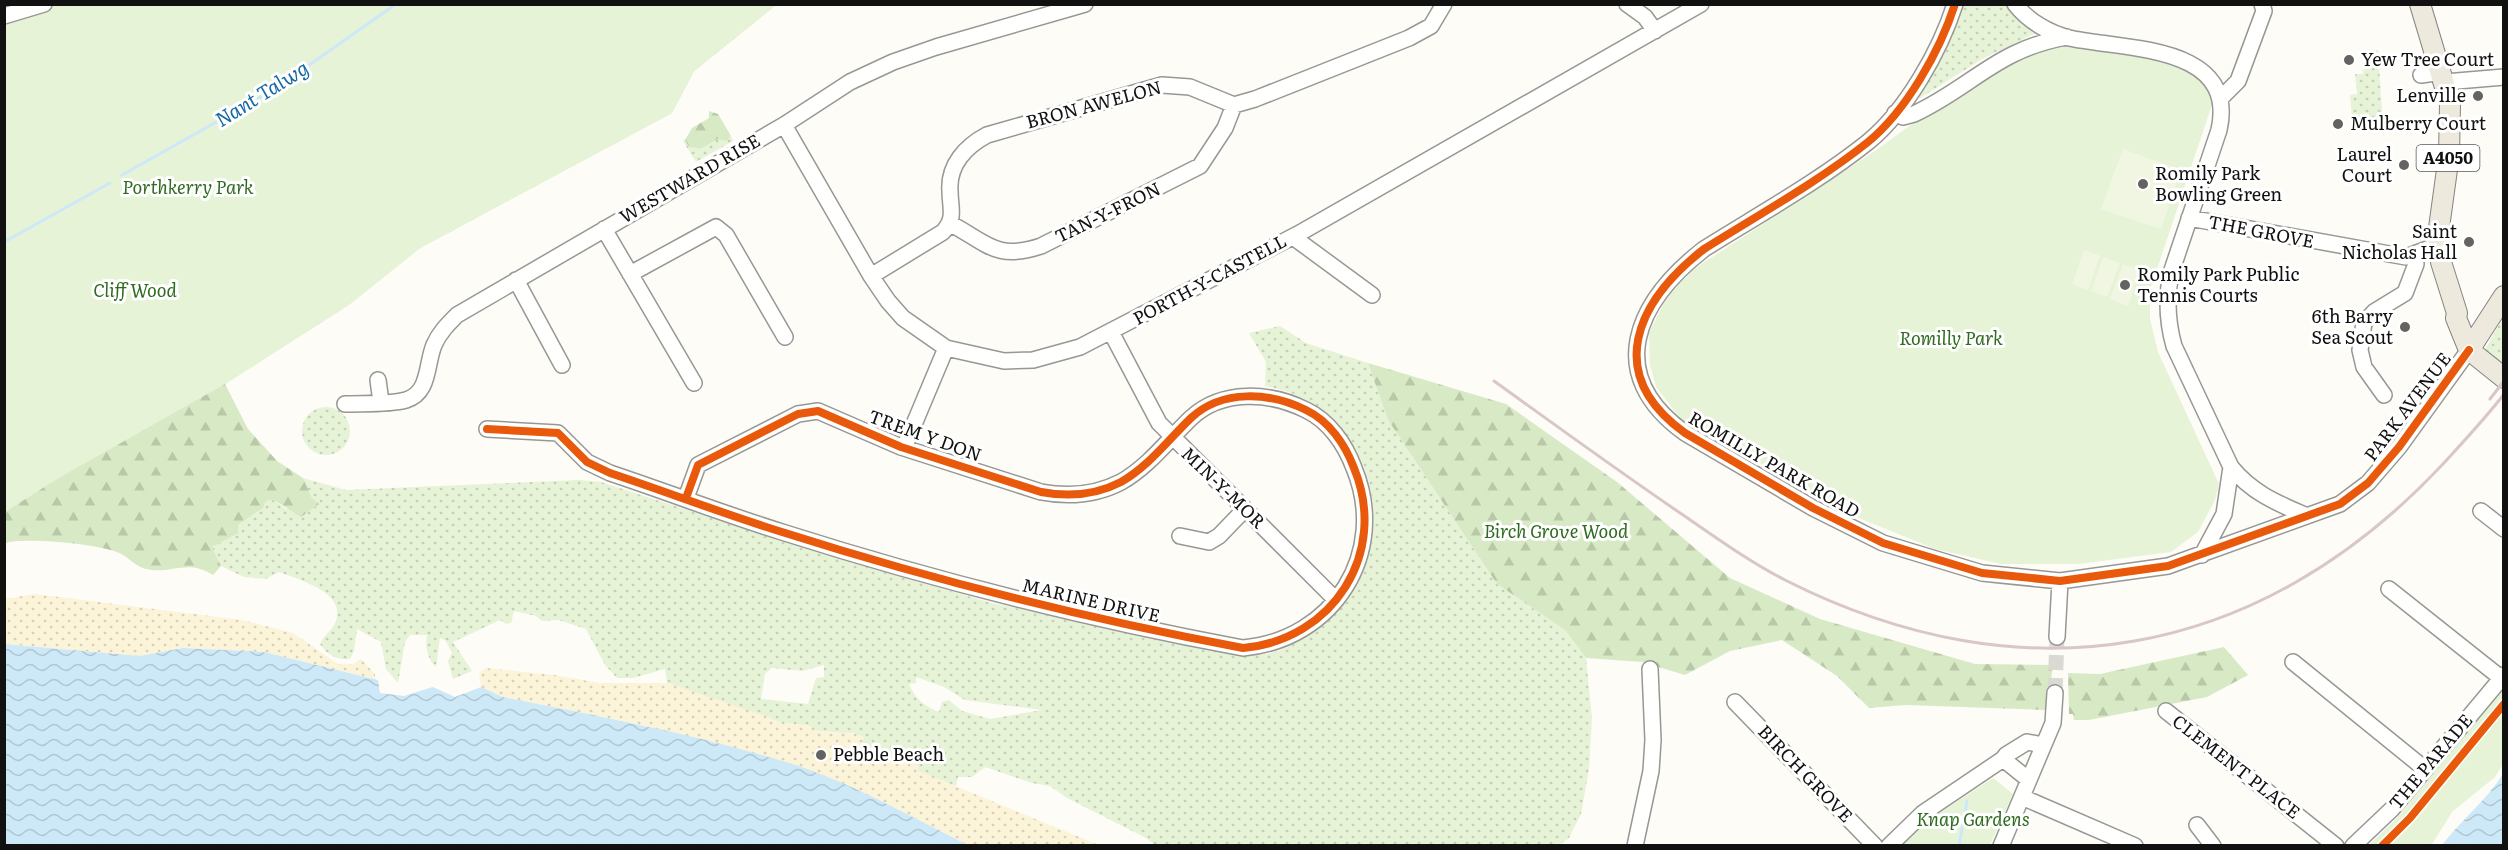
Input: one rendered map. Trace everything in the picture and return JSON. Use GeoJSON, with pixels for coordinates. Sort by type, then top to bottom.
{"type":"FeatureCollection","features":[{"type":"Feature","properties":{"kind":"main road","name":"A4050"},"geometry":{"type":"LineString","coordinates":[[2420,4],[2444,77],[2450,128],[2438,245],[2457,313],[2456,318],[2474,356]]}},
{"type":"Feature","properties":{"kind":"main road"},"geometry":{"type":"LineString","coordinates":[[2504,296],[2490,318],[2474,356],[2504,378]]}},
{"type":"Feature","properties":{"kind":"main road"},"geometry":{"type":"LineString","coordinates":[[2457,313],[2470,324],[2490,318]]}},
{"type":"Feature","properties":{"kind":"street"},"geometry":{"type":"LineString","coordinates":[[4,16],[44,4]]}},
{"type":"Feature","properties":{"kind":"street","name":"WESTWARD RISE"},"geometry":{"type":"LineString","coordinates":[[345,404],[406,400],[422,389],[434,345],[442,331],[457,315],[784,125],[850,82],[893,62],[1085,4]]}},
{"type":"Feature","properties":{"kind":"street"},"geometry":{"type":"LineString","coordinates":[[1234,105],[1256,99],[1409,38],[1431,26],[1444,4]]}},
{"type":"Feature","properties":{"kind":"street"},"geometry":{"type":"LineString","coordinates":[[1627,4],[1645,17],[1655,31]]}},
{"type":"Feature","properties":{"kind":"street","name":"PORTH-Y-CASTELL"},"geometry":{"type":"LineString","coordinates":[[784,125],[871,276],[903,318],[946,348],[1004,361],[1033,360],[1071,350],[1111,332],[1293,237],[1701,4]]}},
{"type":"Feature","properties":{"kind":"street","name":"ROMILLY PARK ROAD"},"geometry":{"type":"LineString","coordinates":[[1955,4],[1947,30],[1925,70],[1895,113],[1869,141],[1704,249],[1678,270],[1645,315],[1637,337],[1638,375],[1650,400],[1667,420],[1685,433],[1813,508],[1883,543],[1982,573],[2060,581],[2168,566],[2307,516]]}},
{"type":"Feature","properties":{"kind":"street"},"geometry":{"type":"LineString","coordinates":[[2015,4],[2032,22],[2067,37],[2128,47],[2190,62],[2211,80],[2221,99],[2223,114],[2169,282],[2169,328],[2182,365],[2231,468],[2246,485],[2269,500],[2307,516]]}},
{"type":"Feature","properties":{"kind":"street"},"geometry":{"type":"LineString","coordinates":[[2221,99],[2238,81],[2264,11],[2262,4]]}},
{"type":"Feature","properties":{"kind":"street"},"geometry":{"type":"LineString","coordinates":[[1895,113],[1903,117],[1914,114],[2014,52],[2042,41],[2067,37]]}},
{"type":"Feature","properties":{"kind":"street"},"geometry":{"type":"LineString","coordinates":[[2421,75],[2504,77]]}},
{"type":"Feature","properties":{"kind":"street","name":"BRON AWELON"},"geometry":{"type":"LineString","coordinates":[[951,224],[953,210],[950,191],[951,173],[971,143],[987,135],[1162,85],[1190,87],[1234,105]]}},
{"type":"Feature","properties":{"kind":"street","name":"TAN-Y-FRON"},"geometry":{"type":"LineString","coordinates":[[951,224],[980,244],[998,252],[1016,253],[1041,246],[1200,166],[1225,128],[1234,105]]}},
{"type":"Feature","properties":{"kind":"street","name":"THE GROVE"},"geometry":{"type":"LineString","coordinates":[[2189,218],[2387,254],[2415,256]]}},
{"type":"Feature","properties":{"kind":"street"},"geometry":{"type":"LineString","coordinates":[[871,276],[944,232],[951,224]]}},
{"type":"Feature","properties":{"kind":"street"},"geometry":{"type":"LineString","coordinates":[[630,274],[716,226],[726,234],[785,337]]}},
{"type":"Feature","properties":{"kind":"street"},"geometry":{"type":"LineString","coordinates":[[604,229],[694,382]]}},
{"type":"Feature","properties":{"kind":"street"},"geometry":{"type":"LineString","coordinates":[[1293,237],[1372,295]]}},
{"type":"Feature","properties":{"kind":"street"},"geometry":{"type":"LineString","coordinates":[[2384,395],[2364,367],[2360,350],[2364,323],[2374,312],[2405,293],[2416,264],[2415,256],[2438,245]]}},
{"type":"Feature","properties":{"kind":"street"},"geometry":{"type":"LineString","coordinates":[[516,280],[562,365]]}},
{"type":"Feature","properties":{"kind":"street","name":"MIN-Y-MOR"},"geometry":{"type":"LineString","coordinates":[[1111,332],[1145,400],[1173,439],[1336,600]]}},
{"type":"Feature","properties":{"kind":"street","name":"TREM Y DON"},"geometry":{"type":"LineString","coordinates":[[904,448],[946,348]]}},
{"type":"Feature","properties":{"kind":"street","name":"PARK AVENUE"},"geometry":{"type":"LineString","coordinates":[[2307,516],[2340,504],[2368,483],[2474,356]]}},
{"type":"Feature","properties":{"kind":"street"},"geometry":{"type":"LineString","coordinates":[[378,380],[381,402]]}},
{"type":"Feature","properties":{"kind":"street","name":"MARINE DRIVE"},"geometry":{"type":"LineString","coordinates":[[487,429],[558,433],[587,462],[610,473],[779,532],[995,595],[1243,648],[1266,646],[1286,639],[1315,622],[1336,600],[1351,579],[1360,558],[1365,510],[1360,481],[1350,457],[1338,438],[1320,418],[1279,399],[1263,396],[1233,397],[1209,406],[1192,417],[1173,439]]}},
{"type":"Feature","properties":{"kind":"street","name":"TREM Y DON"},"geometry":{"type":"LineString","coordinates":[[686,498],[698,465],[798,414],[818,411],[904,448],[1060,496],[1090,494],[1120,483],[1142,468],[1173,439]]}},
{"type":"Feature","properties":{"kind":"street"},"geometry":{"type":"LineString","coordinates":[[2202,555],[2224,514],[2231,468]]}},
{"type":"Feature","properties":{"kind":"street"},"geometry":{"type":"LineString","coordinates":[[1180,536],[1209,542],[1219,537],[1245,509]]}},
{"type":"Feature","properties":{"kind":"street"},"geometry":{"type":"LineString","coordinates":[[2481,511],[2504,530]]}},
{"type":"Feature","properties":{"kind":"street"},"geometry":{"type":"LineString","coordinates":[[2057,637],[2060,581]]}},
{"type":"Feature","properties":{"kind":"street"},"geometry":{"type":"LineString","coordinates":[[2390,589],[2502,676]]}},
{"type":"Feature","properties":{"kind":"street"},"geometry":{"type":"LineString","coordinates":[[2293,662],[2425,770]]}},
{"type":"Feature","properties":{"kind":"street"},"geometry":{"type":"LineString","coordinates":[[1635,846],[1651,771],[1653,740],[1650,669]]}},
{"type":"Feature","properties":{"kind":"street","name":"THE PARADE"},"geometry":{"type":"LineString","coordinates":[[2353,846],[2392,809],[2502,676]]}},
{"type":"Feature","properties":{"kind":"street"},"geometry":{"type":"LineString","coordinates":[[2001,846],[2053,723],[2055,693]]}},
{"type":"Feature","properties":{"kind":"street","name":"BIRCH GROVE"},"geometry":{"type":"LineString","coordinates":[[1735,702],[1875,846]]}},
{"type":"Feature","properties":{"kind":"street","name":"CLEMENT PLACE"},"geometry":{"type":"LineString","coordinates":[[2166,711],[2336,846]]}},
{"type":"Feature","properties":{"kind":"street"},"geometry":{"type":"LineString","coordinates":[[1889,846],[1923,813],[2006,755],[2027,742],[2043,745]]}},
{"type":"Feature","properties":{"kind":"street"},"geometry":{"type":"LineString","coordinates":[[2003,759],[2029,780]]}},
{"type":"Feature","properties":{"kind":"street"},"geometry":{"type":"LineString","coordinates":[[2022,797],[2135,846]]}},
{"type":"Feature","properties":{"kind":"street"},"geometry":{"type":"LineString","coordinates":[[2197,825],[2213,846]]}},
{"type":"Feature","properties":{"kind":"green space","name":"Porthkerry Park"},"geometry":{"type":"Polygon","coordinates":[[[30,4],[776,5],[694,71],[672,113],[420,248],[350,304],[225,384],[57,479],[5,512],[4,13],[30,4]]]}},
{"type":"Feature","properties":{"kind":"green space","name":"Porthkerry Park"},"geometry":{"type":"Polygon","coordinates":[[[776,5],[694,71],[672,113],[420,248],[350,304],[225,384],[248,429],[277,461],[303,478],[312,498],[319,504],[301,517],[274,500],[266,501],[263,508],[238,525],[239,533],[212,547],[221,566],[213,575],[204,570],[187,567],[163,570],[146,569],[119,553],[80,544],[45,541],[5,543],[4,212],[776,5]]]}},
{"type":"Feature","properties":{"kind":"green space"},"geometry":{"type":"Polygon","coordinates":[[[1963,5],[2005,5],[2020,22],[2036,33],[1984,58],[1920,98],[1917,96],[1946,49],[1963,5]]]}},
{"type":"Feature","properties":{"kind":"green space","name":"Romilly Park"},"geometry":{"type":"Polygon","coordinates":[[[2059,44],[2157,60],[2190,69],[2216,93],[2150,290],[2150,319],[2158,352],[2219,484],[2215,500],[2198,532],[2171,552],[2079,564],[2001,564],[1935,549],[1849,514],[1680,418],[1656,387],[1650,365],[1649,333],[1668,294],[1697,267],[1875,151],[1934,108],[2020,54],[2059,44]]]}},
{"type":"Feature","properties":{"kind":"green space"},"geometry":{"type":"Polygon","coordinates":[[[2373,50],[2378,50],[2383,127],[2353,129],[2350,95],[2357,94],[2355,74],[2363,74],[2363,70],[2375,66],[2373,50]]]}},
{"type":"Feature","properties":{"kind":"green space"},"geometry":{"type":"Polygon","coordinates":[[[709,111],[718,114],[731,136],[727,141],[717,139],[702,148],[689,147],[685,140],[692,128],[709,118],[709,111]]]}},
{"type":"Feature","properties":{"kind":"green space"},"geometry":{"type":"Polygon","coordinates":[[[731,136],[733,141],[696,162],[683,141],[685,140],[689,147],[717,138],[727,141],[731,136]]]}},
{"type":"Feature","properties":{"kind":"green space","name":"Romily Park Bowling Green"},"geometry":{"type":"Polygon","coordinates":[[[2123,149],[2181,170],[2161,229],[2101,209],[2123,149]]]}},
{"type":"Feature","properties":{"kind":"green space","name":"Romily Park Public Tennis Courts"},"geometry":{"type":"Polygon","coordinates":[[[2084,250],[2100,256],[2088,290],[2072,284],[2084,250]]]}},
{"type":"Feature","properties":{"kind":"green space","name":"Romily Park Public Tennis Courts"},"geometry":{"type":"Polygon","coordinates":[[[2103,257],[2120,263],[2107,297],[2091,291],[2103,257]]]}},
{"type":"Feature","properties":{"kind":"green space","name":"Romily Park Public Tennis Courts"},"geometry":{"type":"Polygon","coordinates":[[[2123,264],[2140,270],[2128,306],[2110,299],[2123,264]]]}},
{"type":"Feature","properties":{"kind":"green space"},"geometry":{"type":"Polygon","coordinates":[[[2503,317],[2503,367],[2486,354],[2485,350],[2503,317]]]}},
{"type":"Feature","properties":{"kind":"green space"},"geometry":{"type":"Polygon","coordinates":[[[1280,326],[1306,343],[1368,363],[1388,420],[1497,584],[1565,630],[1586,658],[1592,718],[1589,769],[1581,814],[1569,838],[1559,845],[1155,845],[1146,838],[1067,798],[1050,786],[1032,783],[985,767],[972,777],[958,777],[956,786],[918,771],[917,765],[861,747],[854,733],[830,732],[782,723],[667,683],[665,669],[633,678],[617,678],[605,665],[586,629],[559,620],[542,621],[536,616],[514,611],[511,623],[506,624],[500,620],[453,642],[472,671],[453,679],[448,661],[452,653],[446,641],[440,638],[436,667],[427,652],[427,635],[410,635],[405,642],[398,683],[386,669],[381,642],[357,629],[354,651],[350,659],[333,656],[323,648],[320,644],[334,625],[337,614],[335,604],[329,596],[310,584],[279,572],[266,579],[244,577],[221,566],[212,547],[239,533],[238,525],[263,508],[266,501],[274,500],[286,509],[312,498],[303,478],[346,490],[579,480],[601,482],[836,558],[992,603],[1239,656],[1272,653],[1312,633],[1344,605],[1364,570],[1373,532],[1371,493],[1359,456],[1337,424],[1306,400],[1265,386],[1266,362],[1249,333],[1280,326]],[[824,665],[803,671],[772,668],[765,674],[761,699],[808,704],[816,678],[824,677],[824,665]],[[916,677],[916,683],[909,684],[914,694],[925,705],[939,712],[942,702],[949,700],[962,711],[990,719],[1042,710],[965,700],[944,687],[916,677]]]}},
{"type":"Feature","properties":{"kind":"green space","name":"Birch Grove Wood"},"geometry":{"type":"Polygon","coordinates":[[[1368,363],[1506,404],[1617,482],[1730,578],[1820,619],[1975,664],[2053,665],[2047,710],[1906,705],[1869,708],[1837,676],[1782,640],[1730,651],[1685,675],[1642,662],[1586,658],[1565,630],[1497,584],[1388,420],[1368,363]]]}},
{"type":"Feature","properties":{"kind":"green space"},"geometry":{"type":"Polygon","coordinates":[[[326,407],[343,414],[350,431],[343,448],[326,455],[309,448],[302,431],[309,414],[326,407]]]}},
{"type":"Feature","properties":{"kind":"green space"},"geometry":{"type":"Polygon","coordinates":[[[2224,647],[2248,675],[2207,697],[2089,720],[2074,720],[2073,714],[2069,714],[2068,673],[2100,674],[2224,647]]]}},
{"type":"Feature","properties":{"kind":"green space"},"geometry":{"type":"Polygon","coordinates":[[[2503,689],[2503,764],[2495,777],[2452,812],[2433,843],[2427,846],[2369,845],[2398,817],[2503,689]]]}},
{"type":"Feature","properties":{"kind":"green space","name":"Knap Gardens"},"geometry":{"type":"Polygon","coordinates":[[[1993,778],[2013,794],[1990,845],[1900,846],[1924,823],[1993,778]]]}},
{"type":"Feature","properties":{"kind":"sand"},"geometry":{"type":"Polygon","coordinates":[[[35,594],[242,620],[293,633],[338,664],[353,664],[361,659],[375,674],[375,679],[264,652],[183,648],[140,656],[5,644],[4,599],[35,594]]]}},
{"type":"Feature","properties":{"kind":"sand","name":"Pebble Beach"},"geometry":{"type":"Polygon","coordinates":[[[486,668],[555,675],[599,683],[667,683],[771,718],[775,722],[808,725],[821,731],[864,737],[861,747],[917,765],[919,771],[1099,845],[968,845],[881,801],[647,726],[503,697],[481,687],[479,673],[486,668]]]}},
{"type":"Feature","properties":{"kind":"water"},"geometry":{"type":"Polygon","coordinates":[[[4,644],[140,656],[183,648],[264,652],[378,680],[380,693],[404,696],[433,687],[455,697],[481,687],[503,697],[681,734],[786,762],[855,789],[968,845],[5,845],[4,644]]]}},
{"type":"Feature","properties":{"kind":"water"},"geometry":{"type":"Polygon","coordinates":[[[2503,774],[2503,845],[2442,845],[2489,793],[2503,774]]]}},
{"type":"Feature","properties":{"kind":"waterway","name":"Nant Talwg"},"geometry":{"type":"LineString","coordinates":[[122,175],[275,89],[396,4]]}},
{"type":"Feature","properties":{"kind":"waterway","name":"Nant Talwg"},"geometry":{"type":"LineString","coordinates":[[4,242],[110,183]]}},
{"type":"Feature","properties":{"kind":"waterway"},"geometry":{"type":"LineString","coordinates":[[1959,846],[1967,801]]}},
{"type":"Feature","properties":{"kind":"tunnel"},"geometry":{"type":"LineString","coordinates":[[2055,693],[2057,637]]}},
{"type":"Feature","properties":{"kind":"railway"},"geometry":{"type":"LineString","coordinates":[[1494,381],[1710,534],[1785,580],[1874,618],[1963,640],[2050,648],[2134,641],[2217,619],[2296,582],[2371,531],[2442,465],[2504,394]]}},
{"type":"Feature","properties":{"kind":"railway"},"geometry":{"type":"LineString","coordinates":[[2490,399],[2504,381]]}},
{"type":"Feature","properties":{"kind":"cycle path"},"geometry":{"type":"LineString","coordinates":[[1955,4],[1949,22],[1920,79],[1896,114],[1882,129],[1829,171],[1704,249],[1680,270],[1661,292],[1646,315],[1638,339],[1637,363],[1644,387],[1659,410],[1685,433],[1813,508],[1883,543],[1982,573],[2060,581],[2168,566],[2340,504],[2368,483],[2399,447],[2469,350]]}},
{"type":"Feature","properties":{"kind":"cycle path"},"geometry":{"type":"LineString","coordinates":[[487,429],[558,433],[587,462],[610,473],[839,550],[1068,611],[1243,648],[1275,641],[1303,628],[1327,610],[1345,587],[1358,560],[1364,531],[1363,500],[1354,468],[1346,450],[1329,427],[1306,410],[1292,404],[1247,396],[1217,402],[1203,409],[1131,476],[1102,490],[1092,492],[1072,494],[1041,492],[901,447],[818,411],[798,414],[698,465],[686,498]]}},
{"type":"Feature","properties":{"kind":"cycle path"},"geometry":{"type":"LineString","coordinates":[[2382,846],[2410,818],[2504,704]]}},
{"type":"Feature","properties":{"kind":"place","name":"Yew Tree Court"},"geometry":{"type":"Point","coordinates":[2349,60]}},
{"type":"Feature","properties":{"kind":"place","name":"Lenville"},"geometry":{"type":"Point","coordinates":[2478,96]}},
{"type":"Feature","properties":{"kind":"place","name":"Mulberry Court"},"geometry":{"type":"Point","coordinates":[2338,124]}},
{"type":"Feature","properties":{"kind":"place","name":"Laurel Court"},"geometry":{"type":"Point","coordinates":[2404,165]}},
{"type":"Feature","properties":{"kind":"place","name":"Romily Park Bowling Green"},"geometry":{"type":"Point","coordinates":[2143,184]}},
{"type":"Feature","properties":{"kind":"place","name":"Saint Nicholas Hall"},"geometry":{"type":"Point","coordinates":[2469,242]}},
{"type":"Feature","properties":{"kind":"place","name":"Romily Park Public Tennis Courts"},"geometry":{"type":"Point","coordinates":[2125,285]}},
{"type":"Feature","properties":{"kind":"place","name":"6th Barry Sea Scout"},"geometry":{"type":"Point","coordinates":[2405,327]}},
{"type":"Feature","properties":{"kind":"place","name":"Pebble Beach"},"geometry":{"type":"Point","coordinates":[821,755]}},
{"type":"Feature","properties":{"kind":"park label","name":"Cliff Wood"},"geometry":{"type":"Point","coordinates":[135,291]}}]}
